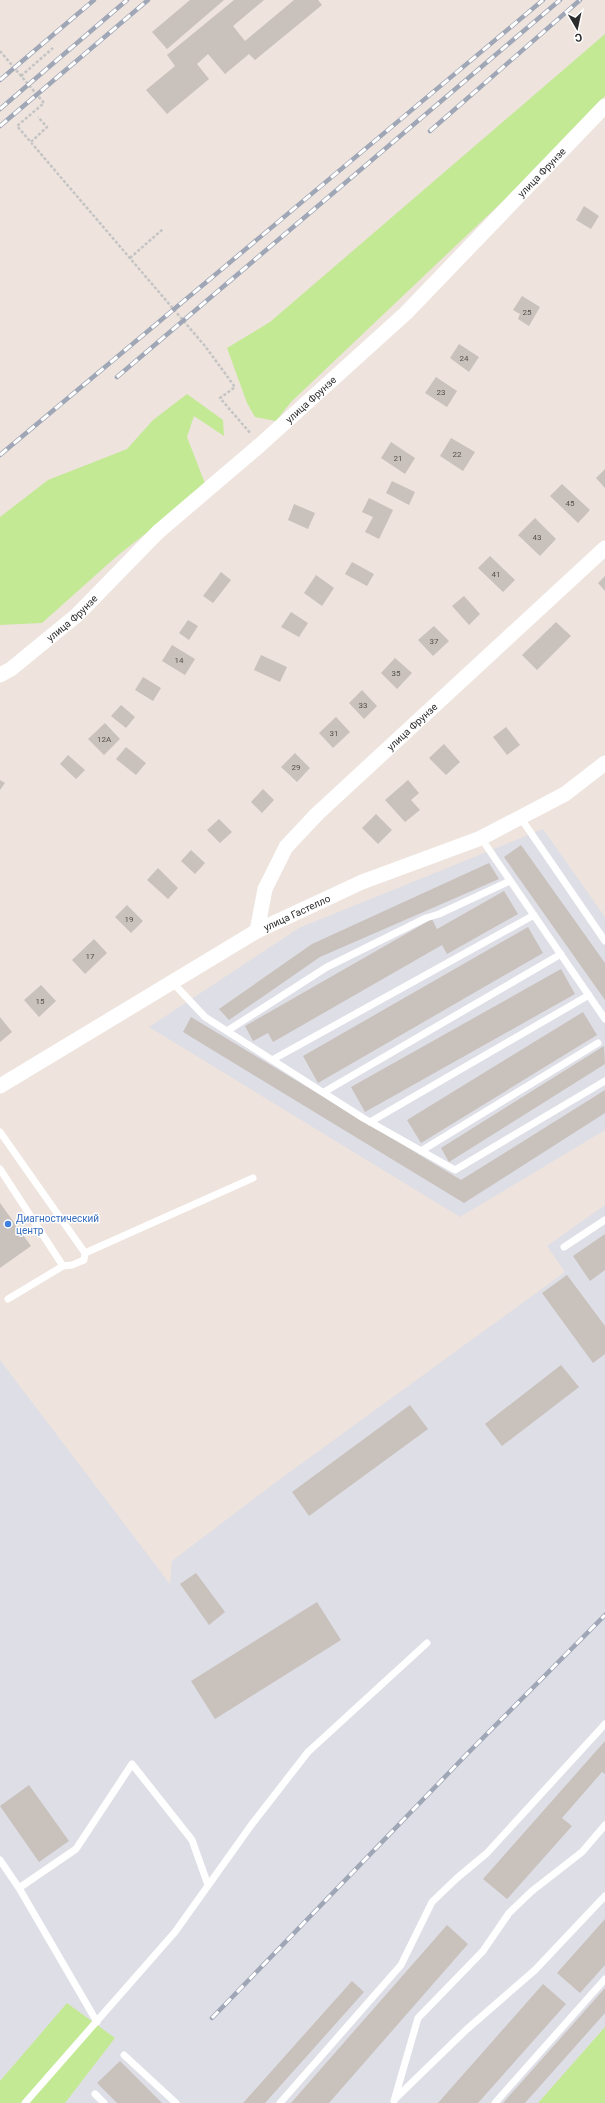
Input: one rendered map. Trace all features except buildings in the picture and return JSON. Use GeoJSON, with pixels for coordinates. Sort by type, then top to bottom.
{"type":"FeatureCollection","features":[{"type":"Feature","properties":{"kind":"street","name":"улица Фрунзе"},"geometry":{"type":"LineString","coordinates":[[0,676],[11,669],[77,615],[158,532],[260,445],[406,313],[605,106]]}},
{"type":"Feature","properties":{"kind":"street","name":"улица Фрунзе"},"geometry":{"type":"LineString","coordinates":[[257,931],[265,889],[286,847],[328,803],[605,548]]}},
{"type":"Feature","properties":{"kind":"street","name":"улица Гастелло"},"geometry":{"type":"LineString","coordinates":[[0,1086],[173,984],[257,931],[362,882],[481,838],[565,794],[605,763]]}},
{"type":"Feature","properties":{"kind":"lane"},"geometry":{"type":"LineString","coordinates":[[520,817],[605,941]]}},
{"type":"Feature","properties":{"kind":"lane"},"geometry":{"type":"LineString","coordinates":[[481,838],[605,1019]]}},
{"type":"Feature","properties":{"kind":"lane"},"geometry":{"type":"LineString","coordinates":[[227,1031],[327,967],[426,918],[440,914],[510,880]]}},
{"type":"Feature","properties":{"kind":"lane"},"geometry":{"type":"LineString","coordinates":[[272,1060],[534,915]]}},
{"type":"Feature","properties":{"kind":"lane"},"geometry":{"type":"LineString","coordinates":[[324,1092],[561,954]]}},
{"type":"Feature","properties":{"kind":"lane"},"geometry":{"type":"LineString","coordinates":[[173,984],[205,1017],[370,1122],[455,1170],[605,1081]]}},
{"type":"Feature","properties":{"kind":"lane"},"geometry":{"type":"LineString","coordinates":[[370,1122],[589,995]]}},
{"type":"Feature","properties":{"kind":"lane"},"geometry":{"type":"LineString","coordinates":[[421,1151],[598,1043]]}},
{"type":"Feature","properties":{"kind":"lane"},"geometry":{"type":"LineString","coordinates":[[0,1132],[85,1253],[84,1260],[72,1265],[63,1266],[8,1299]]}},
{"type":"Feature","properties":{"kind":"lane"},"geometry":{"type":"LineString","coordinates":[[0,1169],[63,1266]]}},
{"type":"Feature","properties":{"kind":"lane"},"geometry":{"type":"LineString","coordinates":[[85,1253],[253,1178]]}},
{"type":"Feature","properties":{"kind":"lane"},"geometry":{"type":"LineString","coordinates":[[564,1247],[605,1220]]}},
{"type":"Feature","properties":{"kind":"lane"},"geometry":{"type":"LineString","coordinates":[[26,2103],[175,1932],[252,1824],[308,1752],[427,1643]]}},
{"type":"Feature","properties":{"kind":"lane"},"geometry":{"type":"LineString","coordinates":[[280,2103],[401,1965],[432,1902],[457,1878],[487,1853],[605,1724]]}},
{"type":"Feature","properties":{"kind":"lane"},"geometry":{"type":"LineString","coordinates":[[19,1888],[76,1849],[132,1764],[192,1840],[208,1885]]}},
{"type":"Feature","properties":{"kind":"lane"},"geometry":{"type":"LineString","coordinates":[[393,2102],[418,2018],[483,1951],[509,1913],[532,1891],[582,1852],[605,1825]]}},
{"type":"Feature","properties":{"kind":"lane"},"geometry":{"type":"LineString","coordinates":[[0,1860],[19,1888],[97,2022]]}},
{"type":"Feature","properties":{"kind":"lane"},"geometry":{"type":"LineString","coordinates":[[393,2102],[466,2030],[535,1970],[605,1896]]}},
{"type":"Feature","properties":{"kind":"lane"},"geometry":{"type":"LineString","coordinates":[[495,2103],[605,1979]]}},
{"type":"Feature","properties":{"kind":"lane"},"geometry":{"type":"LineString","coordinates":[[124,2055],[176,2103]]}},
{"type":"Feature","properties":{"kind":"lane"},"geometry":{"type":"LineString","coordinates":[[95,2094],[104,2103]]}},
{"type":"Feature","properties":{"kind":"path"},"geometry":{"type":"LineString","coordinates":[[22,76],[53,48]]}},
{"type":"Feature","properties":{"kind":"path"},"geometry":{"type":"LineString","coordinates":[[0,51],[44,103],[17,126],[205,346],[235,387],[220,398],[260,445]]}},
{"type":"Feature","properties":{"kind":"path"},"geometry":{"type":"LineString","coordinates":[[31,142],[48,126],[38,116]]}},
{"type":"Feature","properties":{"kind":"path"},"geometry":{"type":"LineString","coordinates":[[130,258],[164,229]]}},
{"type":"Feature","properties":{"kind":"shaded area"},"geometry":{"type":"Polygon","coordinates":[[[543,829],[605,917],[605,1130],[460,1217],[149,1027],[299,928],[543,829]]]}},
{"type":"Feature","properties":{"kind":"shaded area"},"geometry":{"type":"Polygon","coordinates":[[[605,1205],[605,2027],[538,2103],[65,2103],[115,2038],[67,2003],[0,2081],[0,1360],[170,1584],[172,1561],[276,1482],[565,1272],[547,1246],[605,1205]]]}},
{"type":"Feature","properties":{"kind":"green space"},"geometry":{"type":"Polygon","coordinates":[[[605,34],[605,96],[504,200],[291,402],[276,421],[255,417],[247,403],[227,348],[270,322],[605,34]]]}},
{"type":"Feature","properties":{"kind":"green space"},"geometry":{"type":"Polygon","coordinates":[[[187,394],[223,420],[224,436],[194,416],[187,437],[206,486],[117,556],[42,623],[0,625],[0,517],[48,480],[127,449],[153,420],[187,394]]]}},
{"type":"Feature","properties":{"kind":"green space"},"geometry":{"type":"Polygon","coordinates":[[[67,2003],[115,2038],[65,2103],[0,2103],[0,2081],[67,2003]]]}},
{"type":"Feature","properties":{"kind":"green space"},"geometry":{"type":"Polygon","coordinates":[[[605,2027],[605,2103],[538,2103],[605,2027]]]}},
{"type":"Feature","properties":{"kind":"railway"},"geometry":{"type":"LineString","coordinates":[[0,80],[94,0]]}},
{"type":"Feature","properties":{"kind":"railway"},"geometry":{"type":"LineString","coordinates":[[0,109],[127,0]]}},
{"type":"Feature","properties":{"kind":"railway"},"geometry":{"type":"LineString","coordinates":[[0,126],[148,0]]}},
{"type":"Feature","properties":{"kind":"railway"},"geometry":{"type":"LineString","coordinates":[[0,455],[543,0]]}},
{"type":"Feature","properties":{"kind":"railway"},"geometry":{"type":"LineString","coordinates":[[117,377],[560,0]]}},
{"type":"Feature","properties":{"kind":"railway"},"geometry":{"type":"LineString","coordinates":[[430,131],[580,0]]}},
{"type":"Feature","properties":{"kind":"railway"},"geometry":{"type":"LineString","coordinates":[[212,2018],[467,1754],[605,1615]]}},
{"type":"Feature","properties":{"kind":"place","name":"Диагностический центр"},"geometry":{"type":"Point","coordinates":[8,1224]}}]}
